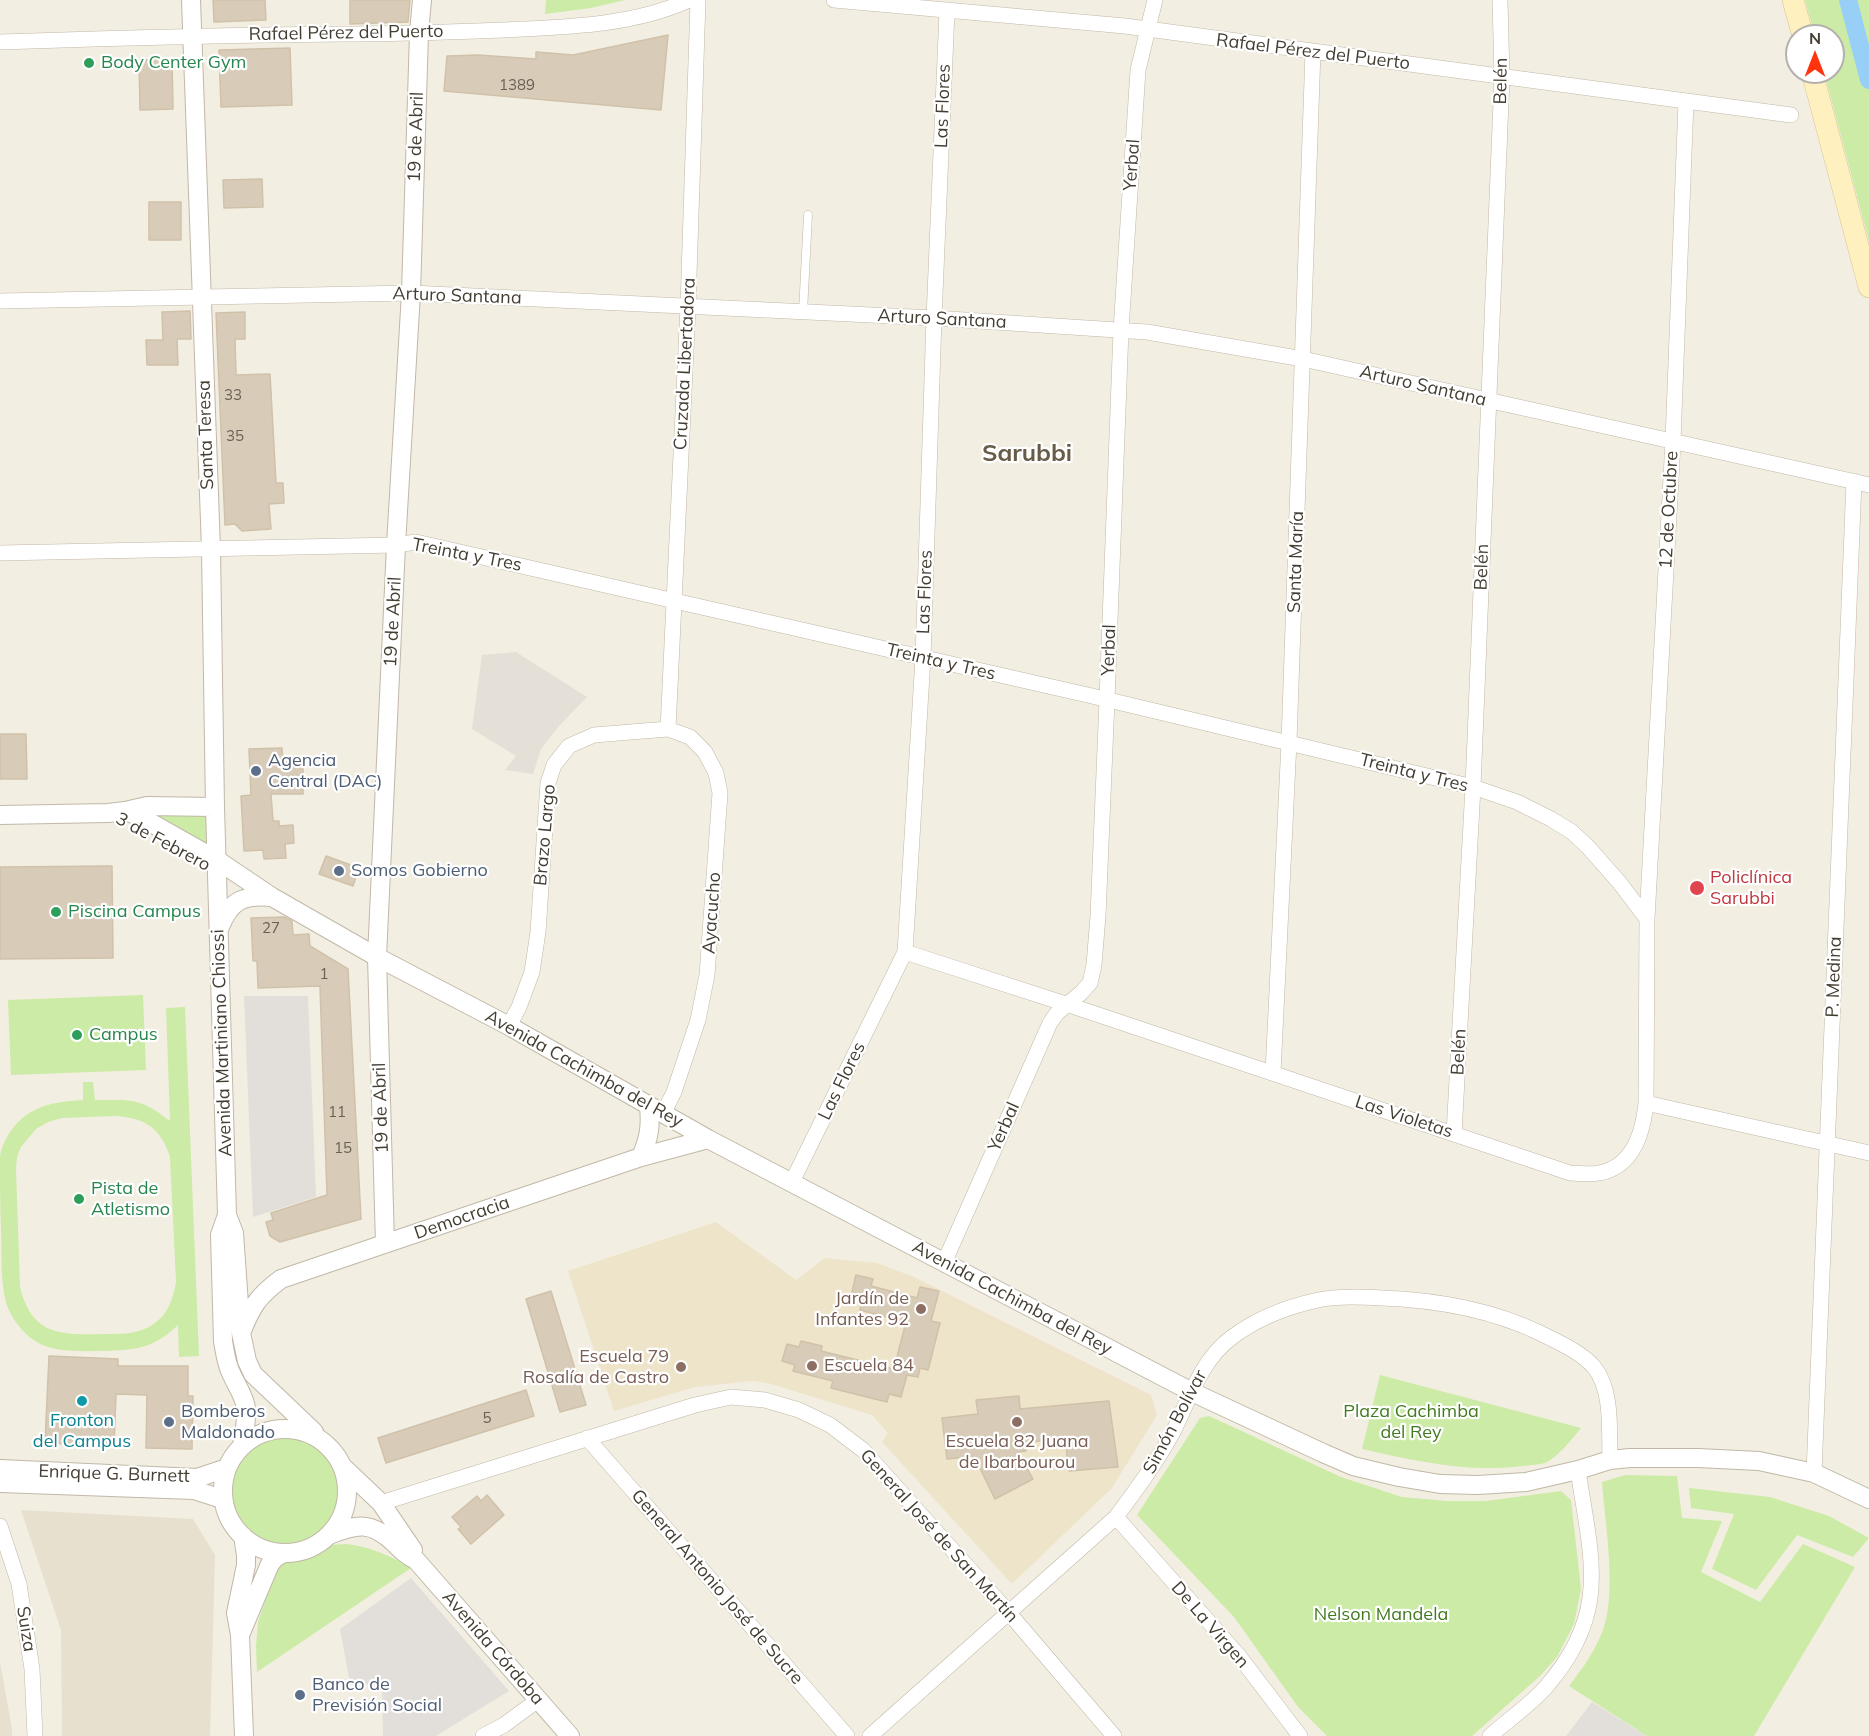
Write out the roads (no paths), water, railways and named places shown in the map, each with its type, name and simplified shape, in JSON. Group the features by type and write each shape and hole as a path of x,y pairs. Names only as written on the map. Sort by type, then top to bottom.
{"main road":[{"path":"1793,0 1800,24"},
{"path":"1815,84 1869,287"}],"street":[{"name":"Santa Teresa","path":"190,0 211,549 217,865"},
{"name":"19 de Abril","path":"385,1244 377,957 396,545 411,293 422,0"},
{"name":"Rafael Pérez del Puerto","path":"0,42 191,36 419,33 573,27 603,24 657,11 689,0"},
{"name":"Cruzada Libertadora","path":"668,729 688,307 698,0"},
{"name":"Rafael Pérez del Puerto","path":"834,0 1125,26 1791,115"},
{"name":"Yerbal","path":"944,1263 1050,1023 1066,1004 1090,983 1094,965 1098,916 1121,330 1138,70 1155,0"},
{"name":"Belén","path":"1454,1134 1473,787 1489,400 1502,76 1500,0"},
{"name":"Las Flores","path":"792,1182 905,952 923,658 947,11"},
{"name":"Santa María","path":"1273,1073 1289,742 1313,51"},
{"name":"12 de Octubre","path":"1647,919 1673,441 1686,100"},
{"name":"Arturo Santana","path":"0,301 411,293 934,318 1147,332 1303,358 1869,485"},
{"name":"P. Medina","path":"1814,1473 1854,482"},
{"name":"Treinta y Tres","path":"0,553 396,545 416,542 1289,742 1473,787 1517,802 1572,832 1619,882 1647,919"},
{"name":"Brazo Largo","path":"509,1026 532,972 538,932 548,783 554,765 569,746 594,735 668,729"},
{"name":"Ayacucho","path":"656,1110 674,1092 698,1020 707,975 720,793 716,772 705,752 690,738 668,729"},
{"path":"116,812 147,806 215,807"},
{"name":"3 de Febrero","path":"0,815 116,812 129,822 217,865"},
{"name":"Avenida Cachimba del Rey","path":"217,865 377,957 509,1026 708,1139 1192,1392 1353,1466 1399,1478 1440,1484 1478,1485 1526,1482 1610,1460 1630,1458 1760,1461 1814,1473 1869,1499"},
{"name":"Avenida Martiniano Chiossi","path":"217,865 227,1215 234,1233 241,1333 247,1361 254,1374 328,1446"},
{"path":"219,929 226,914 235,903 253,896 272,897"},
{"path":"1647,919 1646,1102 1869,1153"},
{"name":"Las Violetas","path":"905,952 1570,1173 1598,1173 1619,1166 1628,1158 1644,1124 1646,1102"},
{"path":"641,1157 649,1139 650,1121 656,1110"},
{"name":"Democracia","path":"241,1333 250,1309 263,1292 281,1279 641,1157 708,1139"},
{"name":"Avenida Martiniano Chiossi","path":"227,1215 220,1235 223,1341 228,1364 244,1399 246,1410 242,1446"},
{"name":"Simón Bolívar","path":"870,1736 1116,1517 1148,1475 1172,1434 1205,1365 1228,1340 1252,1323 1280,1310 1319,1300 1358,1297 1414,1299 1454,1305 1519,1323 1577,1354 1594,1368 1607,1394 1610,1460"},
{"name":"General José de San Martín","path":"381,1503 695,1405 731,1397 765,1400 799,1410 830,1425 863,1450 1009,1612 1114,1736"},
{"path":"240,1635 270,1564 284,1553 308,1548 329,1535 343,1515 346,1503 346,1479 343,1467 328,1446 309,1433 285,1428 251,1438 233,1456 223,1480 222,1499 230,1521 243,1536 257,1546 284,1553"},
{"name":"General Antonio José de Sucre","path":"587,1438 847,1736"},
{"name":"Avenida Córdoba","path":"343,1467 381,1503 414,1552 416,1560"},
{"name":"Enrique G. Burnett","path":"0,1469 197,1478 227,1468"},
{"path":"1490,1736 1544,1689 1567,1660 1580,1636 1589,1608 1592,1580 1590,1537 1578,1470"},
{"name":"Enrique G. Burnett","path":"0,1483 194,1490 222,1499"},
{"name":"De La Virgen","path":"1116,1517 1239,1656 1300,1736"},
{"name":"Suiza","path":"0,1526 20,1595 32,1669 35,1736"},
{"name":"Avenida Córdoba","path":"329,1535 351,1527 370,1527 384,1534 407,1556 416,1560 570,1736"},
{"path":"243,1536 246,1565 236,1613 240,1635 244,1736"},
{"path":"483,1736 504,1725 538,1700"}],"lane":[{"path":"803,312 808,215"}],"waterway":[{"path":"1848,0 1869,80"}],"place":[{"name":"Body Center Gym","path":"89,63"},
{"name":"Agencia Central (DAC)","path":"256,771"},
{"name":"Somos Gobierno","path":"339,871"},
{"name":"Policlínica Sarubbi","path":"1697,888"},
{"name":"Piscina Campus","path":"56,912"},
{"name":"Campus","path":"77,1035"},
{"name":"Pista de Atletismo","path":"79,1199"},
{"name":"Jardín de Infantes 92","path":"921,1309"},
{"name":"Escuela 84","path":"812,1366"},
{"name":"Escuela 79 Rosalía de Castro","path":"681,1367"},
{"name":"Fronton del Campus","path":"82,1401"},
{"name":"Bomberos Maldonado","path":"169,1422"},
{"name":"Escuela 82 Juana de Ibarbourou","path":"1017,1422"},
{"name":"Banco de Previsión Social","path":"300,1695"}],"district":[{"name":"Sarubbi","path":"1027,454"}],"park label":[{"name":"Plaza Cachimba del Rey","path":"1411,1422"},
{"name":"Nelson Mandela","path":"1381,1615"}]}
